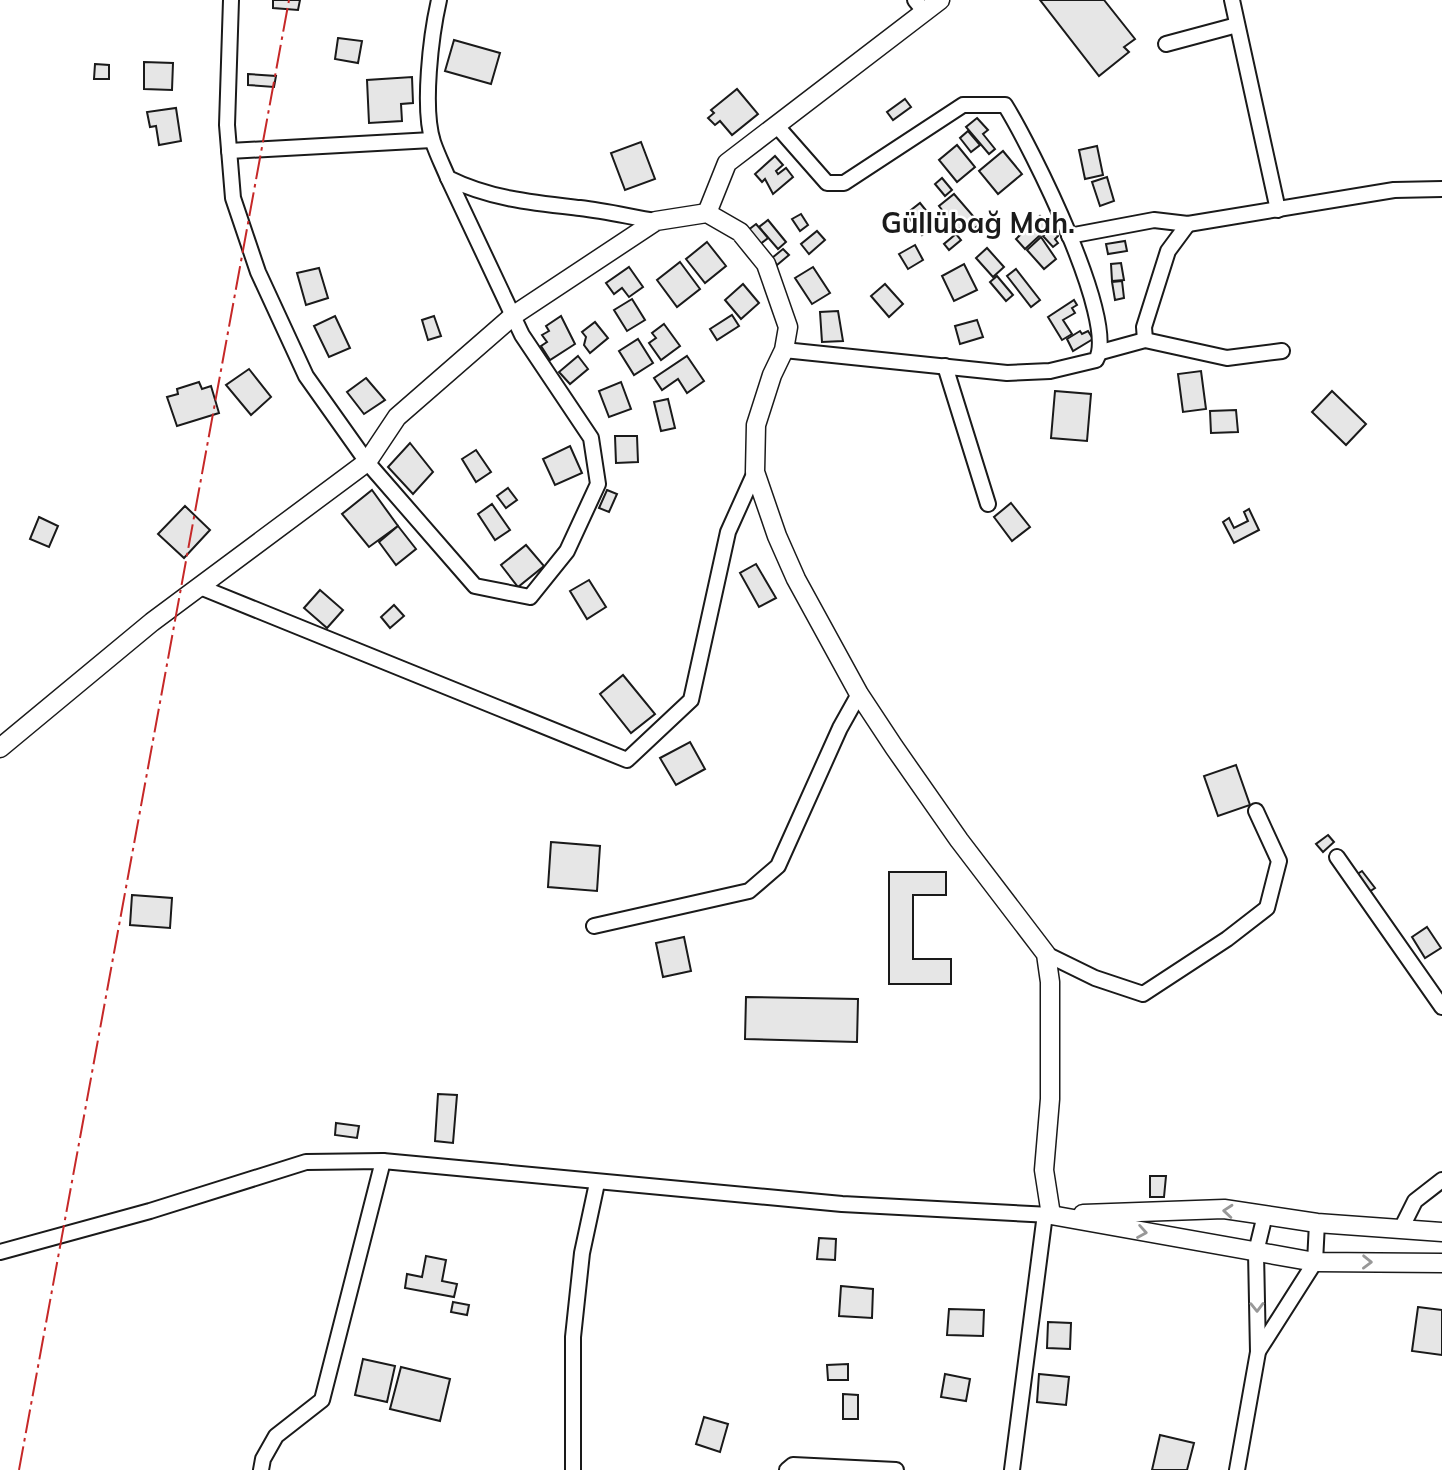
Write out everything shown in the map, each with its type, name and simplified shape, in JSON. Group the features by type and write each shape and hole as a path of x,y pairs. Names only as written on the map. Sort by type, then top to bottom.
{"street":[{"path":"231,0 227,125 233,198 258,272 306,376 367,462 475,586 530,597 567,551 598,484 591,438 522,335 432,140 432,31 439,0"},
{"path":"707,213 727,163 919,6 940,0"},
{"path":"1232,0 1278,210"},
{"path":"1166,44 1237,25"},
{"path":"776,125 827,183 844,183 963,105 1005,105 1021,131 1069,236 1089,287 1101,334 1101,352 1096,360 1050,371 1007,373 784,350"},
{"path":"229,151 432,140"},
{"path":"448,178 480,191 530,204 583,208 656,221 707,213 740,232 765,264 788,327 784,350 772,375 756,425 755,472 796,579 859,694 958,840 1046,954 1095,978 1143,994 1227,939 1267,908 1279,861 1256,811"},
{"path":"1069,236 1154,220 1188,223 1394,190 1442,190"},
{"path":"0,748 200,587 367,462 397,416 514,315 656,221"},
{"path":"1146,340 1144,327 1168,251 1188,223"},
{"path":"1101,352 1146,340 1227,358 1282,351"},
{"path":"945,366 988,504"},
{"path":"200,587 627,760 691,700 728,532 755,472"},
{"path":"594,926 750,891 778,866 840,728 859,694"},
{"path":"1337,857 1442,1007"},
{"path":"1012,1470 1048,1215 1044,1170 1050,1099 1049,982 1046,954"},
{"path":"261,1470 263,1459 276,1436 322,1401 383,1161"},
{"path":"0,1252 150,1211 306,1162 383,1161 842,1204 1048,1215 1224,1209 1317,1223 1442,1232"},
{"path":"1401,1229 1415,1201 1442,1180"},
{"path":"573,1470 573,1337 582,1253 597,1182"},
{"path":"1048,1215 1315,1262 1442,1263"},
{"path":"1237,1470 1258,1352 1256,1252 1265,1215"},
{"path":"1258,1352 1315,1262 1317,1223"},
{"path":"787,1470 793,1465 896,1470"}],"building":[{"path":"273,0 300,0 298,10 273,8"},
{"path":"1040,0 1104,0 1135,39 1124,47 1129,52 1099,76"},
{"path":"338,38 362,41 358,63 335,59"},
{"path":"454,40 500,53 491,84 445,71"},
{"path":"144,62 173,63 172,90 144,89"},
{"path":"95,64 109,65 109,79 94,79"},
{"path":"248,74 276,76 274,87 248,85"},
{"path":"412,77 413,103 401,104 402,121 369,123 367,80"},
{"path":"737,89 758,114 732,135 720,121 715,125 708,118 714,113 711,110"},
{"path":"905,99 911,107 893,120 887,112"},
{"path":"176,108 181,141 159,145 156,126 150,127 147,112"},
{"path":"977,118 988,130 983,134 995,149 989,154 966,127"},
{"path":"968,131 980,145 971,152 960,138"},
{"path":"641,142 655,179 625,190 611,153"},
{"path":"957,145 975,167 957,182 939,160"},
{"path":"1097,146 1103,175 1085,179 1079,150"},
{"path":"1003,151 1022,174 998,194 979,171"},
{"path":"775,156 783,165 776,171 778,174 786,168 793,177 773,194 765,179 762,182 755,174"},
{"path":"1107,177 1114,201 1100,206 1092,182"},
{"path":"942,178 952,190 945,196 935,184"},
{"path":"954,194 980,224 971,231 965,224 958,230 939,206"},
{"path":"920,203 937,224 922,235 906,214"},
{"path":"801,214 808,225 800,231 792,219"},
{"path":"1040,216 1050,226 1025,249 1016,239"},
{"path":"768,220 786,242 778,249 759,227"},
{"path":"756,224 768,238 759,245 747,231"},
{"path":"1051,229 1058,236 1055,239 1058,243 1053,247 1043,236"},
{"path":"817,231 825,240 809,254 801,244"},
{"path":"956,234 961,240 949,250 944,244"},
{"path":"1041,237 1056,259 1044,269 1027,250"},
{"path":"1125,241 1127,251 1108,254 1106,244"},
{"path":"707,242 726,266 705,283 686,259"},
{"path":"915,245 923,260 908,269 899,254"},
{"path":"987,248 1004,267 993,277 976,258"},
{"path":"783,249 789,255 777,265 772,258"},
{"path":"680,262 700,289 677,307 657,280"},
{"path":"1121,263 1124,280 1112,281 1111,264"},
{"path":"964,264 977,290 954,301 942,276"},
{"path":"629,267 643,287 629,297 622,288 614,294 606,283"},
{"path":"813,267 830,293 812,304 795,278"},
{"path":"319,268 328,298 306,305 297,273"},
{"path":"1016,269 1040,300 1031,307 1007,276"},
{"path":"997,276 1013,295 1006,301 990,282"},
{"path":"1122,281 1124,298 1115,300 1112,282"},
{"path":"743,284 759,303 741,319 725,300"},
{"path":"885,284 903,304 889,317 871,296"},
{"path":"632,299 645,320 627,331 614,310"},
{"path":"1074,300 1077,305 1072,308 1075,313 1063,320 1072,334 1062,340 1048,317"},
{"path":"838,311 843,341 822,342 820,312"},
{"path":"732,315 739,326 717,340 710,329"},
{"path":"335,316 350,348 329,357 314,326"},
{"path":"434,316 441,336 428,340 422,320"},
{"path":"561,316 575,344 550,360 541,346 547,342 542,335 549,331 546,326"},
{"path":"977,320 983,337 960,344 955,326"},
{"path":"595,322 608,338 590,353 584,345 586,337 582,332"},
{"path":"664,324 680,346 661,360 649,343 656,338 652,333"},
{"path":"1080,331 1082,334 1088,331 1093,339 1073,351 1067,339"},
{"path":"638,339 653,363 634,375 619,351"},
{"path":"578,356 588,369 570,384 559,372"},
{"path":"687,356 704,381 687,393 678,379 662,390 654,378"},
{"path":"249,369 271,397 251,415 226,385"},
{"path":"1201,371 1206,409 1183,412 1178,374"},
{"path":"366,378 385,400 364,414 347,392"},
{"path":"199,382 202,389 211,386 219,413 177,426 167,397 178,394 177,389"},
{"path":"621,382 631,409 609,417 599,391"},
{"path":"1055,391 1091,394 1087,441 1051,438"},
{"path":"1332,391 1366,424 1346,445 1312,412"},
{"path":"668,399 675,428 661,431 654,402"},
{"path":"1236,410 1238,432 1211,433 1210,411"},
{"path":"615,436 637,436 638,462 616,463"},
{"path":"410,443 433,472 413,494 388,467"},
{"path":"570,446 582,473 555,485 543,459"},
{"path":"476,450 491,472 476,482 462,459"},
{"path":"508,488 517,500 506,508 497,496"},
{"path":"372,490 398,526 369,547 342,514"},
{"path":"607,490 617,494 609,512 599,508"},
{"path":"1011,503 1030,527 1012,541 994,517"},
{"path":"492,504 510,530 495,540 478,514"},
{"path":"185,506 210,530 184,558 158,534"},
{"path":"1249,509 1259,530 1234,543 1223,522 1229,518 1234,528 1248,521 1244,512"},
{"path":"39,517 58,526 49,547 30,539"},
{"path":"398,526 416,549 396,565 379,542"},
{"path":"526,545 544,566 518,587 501,565"},
{"path":"756,564 776,598 759,607 740,573"},
{"path":"589,580 606,607 587,619 570,591"},
{"path":"320,590 343,610 327,628 304,608"},
{"path":"394,605 404,616 390,628 381,617"},
{"path":"623,675 655,714 631,733 600,694"},
{"path":"690,742 705,769 676,785 660,758"},
{"path":"1236,765 1250,805 1218,816 1204,776"},
{"path":"1328,835 1334,842 1323,852 1316,844"},
{"path":"551,842 600,846 597,891 548,887"},
{"path":"1362,871 1375,888 1369,892 1356,875"},
{"path":"889,872 946,872 946,895 913,895 913,959 951,959 951,984 889,984"},
{"path":"132,895 172,898 170,928 130,925"},
{"path":"1427,927 1441,948 1425,958 1412,937"},
{"path":"684,937 691,971 663,977 656,943"},
{"path":"746,997 858,999 857,1042 745,1039"},
{"path":"438,1094 457,1095 453,1143 435,1141"},
{"path":"336,1123 359,1126 357,1138 335,1135"},
{"path":"1150,1176 1166,1176 1164,1197 1150,1197"},
{"path":"819,1238 836,1239 835,1260 817,1259"},
{"path":"426,1256 446,1260 442,1281 457,1284 454,1297 405,1288 407,1274 422,1277"},
{"path":"841,1286 873,1289 872,1318 839,1316"},
{"path":"453,1302 469,1305 467,1315 451,1312"},
{"path":"1418,1307 1442,1310 1442,1355 1412,1351"},
{"path":"949,1309 984,1310 983,1336 947,1335"},
{"path":"1048,1322 1071,1323 1070,1349 1047,1348"},
{"path":"363,1359 395,1366 387,1402 355,1395"},
{"path":"848,1364 848,1380 828,1380 827,1365"},
{"path":"401,1367 450,1379 440,1421 390,1409"},
{"path":"945,1374 970,1379 966,1401 941,1397"},
{"path":"1039,1374 1069,1377 1066,1405 1037,1402"},
{"path":"843,1394 858,1395 858,1419 843,1419"},
{"path":"704,1417 728,1424 720,1452 696,1444"},
{"path":"1160,1435 1194,1443 1187,1470 1152,1470"}],"power":[{"path":"19,1470 289,0"}],"district":[{"name":"Güllübağ Mah.","path":"978,223"}]}
